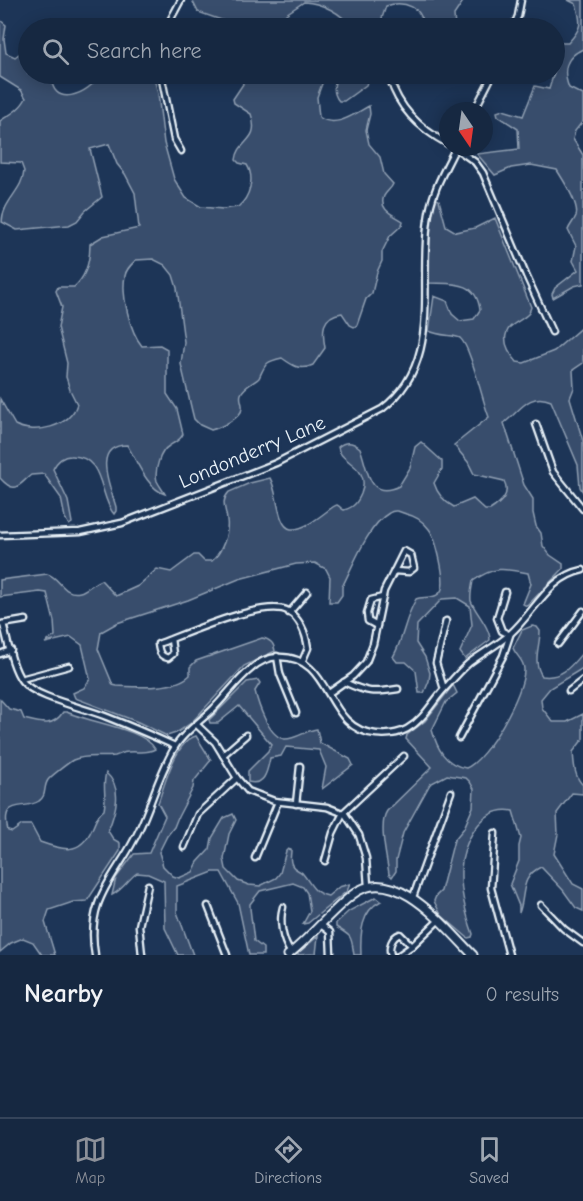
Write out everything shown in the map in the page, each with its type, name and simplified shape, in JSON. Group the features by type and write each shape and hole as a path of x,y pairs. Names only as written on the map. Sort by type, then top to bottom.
{"street":[{"path":"171,18 181,0"},
{"path":"517,18 521,0"},
{"path":"163,84 174,139 181,151"},
{"path":"392,84 398,101 409,115 439,138"},
{"path":"479,102 488,84"},
{"name":"Londonderry Lane","path":"0,535 80,532 122,523 276,463 382,409 397,398 417,365 422,348 427,222 431,198 451,156"},
{"path":"467,156 483,173 552,332"},
{"path":"536,424 553,472 583,509"},
{"path":"328,693 353,676 366,662 373,645 383,597 394,570 404,551 411,555 414,568 409,572 394,570"},
{"path":"95,955 94,921 101,895 139,831 163,770 175,747 252,668 264,660 277,656 302,662 315,671 338,712 350,724 372,734 382,735 405,730 415,724 468,664 510,635 557,581 572,572 583,570"},
{"path":"289,613 307,592"},
{"path":"505,592 497,618 502,631 510,635"},
{"path":"377,626 369,621 367,614 371,600 383,597"},
{"path":"171,639 262,608 275,608 289,613 298,622 308,648 302,662"},
{"path":"558,644 583,611"},
{"path":"26,620 1,624 21,680 38,694 104,716 175,747"},
{"path":"444,689 437,671 436,658 446,621"},
{"path":"459,738 503,656 510,635"},
{"path":"0,654 11,650"},
{"path":"277,656 280,674 296,713"},
{"path":"21,680 69,666"},
{"path":"569,691 583,680"},
{"path":"344,682 374,693 398,689"},
{"path":"197,725 215,742 237,778 248,791 256,796 278,802 327,807 343,813 359,835 366,858 368,886"},
{"path":"223,755 246,735"},
{"path":"325,861 333,833 343,813 404,756"},
{"path":"296,804 300,766"},
{"path":"184,847 198,813 237,778"},
{"path":"413,897 451,792"},
{"path":"255,858 278,802"},
{"path":"495,833 491,888 509,955"},
{"path":"142,955 139,926 148,885"},
{"path":"283,907 281,918 284,940 289,954 354,893 368,886 385,885 413,897 473,955"},
{"path":"541,905 564,929 583,943"},
{"path":"208,906 227,955"},
{"path":"399,955 438,921"},
{"path":"321,925 330,932 332,955"},
{"path":"392,955 391,944 400,934 412,946"}],"shaded area":[{"path":"192,0 464,0 454,18 421,18 412,7 400,4 386,6 382,18 343,18 318,4 304,2 284,18 215,18 198,12"},
{"path":"568,0 583,0 583,49 569,60 566,75 569,88 583,95 583,121 575,131 573,139 583,155 583,284 574,286 553,298 555,288 578,270 573,261 576,246 568,230 577,211 570,193 557,170 531,165 511,168 495,175 479,156 493,156 493,152 519,149 518,129 498,116 497,112 503,110 523,116 535,86 549,89 551,84 565,84 565,43 568,43 576,33 580,25 576,4"},
{"path":"0,20 6,25 4,39 6,53 15,57 18,55 18,84 53,84 57,92 71,95 80,93 93,84 156,84 164,143 174,179 186,198 201,207 223,209 238,207 242,203 246,198 251,181 247,165 236,160 253,130 251,114 234,103 233,99 243,84 322,84 317,97 319,117 325,120 345,119 369,106 370,114 366,130 369,144 380,157 384,174 393,184 384,196 383,205 388,212 403,221 402,225 390,236 382,252 382,261 372,293 366,299 357,325 354,327 350,325 342,313 330,317 324,325 325,348 313,365 304,368 297,367 282,358 269,362 259,378 242,391 241,412 224,425 211,430 194,419 192,411 181,364 184,342 177,288 173,275 165,265 153,259 136,260 125,276 124,293 127,312 142,346 160,345 167,349 167,394 177,409 183,434 163,452 158,462 157,481 165,494 147,480 127,445 116,447 109,452 106,468 116,507 114,514 109,507 96,470 90,462 71,456 60,460 53,469 68,501 72,523 69,525 65,518 61,498 44,474 31,475 17,487 10,486 0,478 0,399 15,425 23,428 51,427 73,412 77,404 66,377 67,363 58,327 62,307 56,291 58,287 74,287 82,278 88,262 90,244 103,236 139,228 135,193 117,164 109,144 90,149 102,197 77,221 69,225 17,230 2,222 5,208 20,184 24,171 21,163 0,162 0,121 18,109 26,98 21,90 0,77"},
{"path":"335,84 366,84 344,101 339,101"},
{"path":"436,199 439,200 446,226 456,232 475,228 495,218 531,307 529,313 510,327 507,332 506,341 509,350 517,362 524,363 554,351 583,326 583,363 573,370 574,388 570,398 583,441 583,492 580,487 578,465 551,401 536,399 530,401 504,423 524,485 533,499 533,513 536,526 541,533 543,546 550,555 563,564 563,569 527,606 523,604 531,584 528,573 499,570 487,573 473,581 471,601 488,630 490,640 465,659 460,652 472,625 470,606 457,598 442,599 417,625 416,643 425,657 430,673 424,693 419,693 416,671 406,662 397,662 393,657 416,599 433,597 441,591 442,569 435,541 427,526 413,516 393,511 381,519 368,536 342,587 342,595 337,602 329,602 330,577 326,569 315,563 296,564 239,579 188,600 117,623 101,632 98,649 113,685 117,686 156,686 175,683 190,675 190,667 196,661 262,638 273,644 275,651 244,666 191,723 176,733 167,736 138,722 75,698 73,693 84,688 90,679 82,645 71,637 45,643 55,636 47,593 0,597 0,580 47,574 66,589 74,592 82,591 101,580 116,596 138,586 157,569 171,572 194,555 198,555 204,561 212,561 219,553 226,537 224,502 226,496 229,492 250,483 270,478 283,522 286,527 298,529 337,505 344,510 350,508 360,497 362,477 338,447 346,443 355,444 360,448 370,480 381,489 399,486 410,468 415,447 421,442 442,461 442,469 434,483 439,494 451,505 454,507 473,499 485,510 490,510 504,498 506,486 504,481 474,474 468,462 454,445 489,417 464,343 458,337 429,331 434,296 447,301 452,314 460,321 474,319 480,310 478,300 469,289 455,284 429,283 431,226 433,205"},
{"path":"532,626 537,627 540,631 537,665 542,676 561,673 570,667 583,652 583,668 550,688 541,699 542,708 553,722 567,722 583,714 583,739 573,752 575,770 583,785 583,794 572,793 557,813 558,834 554,854 573,884 583,889 583,911 576,908 541,867 534,871 526,881 519,913 519,906 510,884 519,861 521,838 513,811 502,811 492,814 475,828 462,860 461,886 473,934 468,938 441,915 434,901 441,891 454,840 464,828 473,807 474,789 470,782 466,778 447,775 430,784 403,833 396,860 396,871 392,877 389,874 384,842 384,817 387,811 432,767 406,739 407,735 425,721 453,685 457,693 446,702 432,730 436,743 447,759 466,768 484,752 512,708 523,680 524,666 513,648 522,630"},
{"path":"258,680 260,683 255,691 256,697 265,720 274,733 279,737 289,739 317,729 320,743 350,759 353,765 322,789 326,767 319,750 286,747 281,756 270,758 262,780 254,783 248,782 248,771 268,751 271,744 239,706 218,723 210,723 209,720 247,682"},
{"path":"0,699 9,709 21,712 24,719 46,723 55,720 63,712 67,712 140,736 155,749 73,760 48,780 43,797 39,801 15,807 7,813 8,831 12,832 22,825 31,825 40,842 70,849 82,844 104,810 106,773 115,786 115,809 108,831 113,839 120,843 120,851 87,901 73,902 49,910 45,922 55,955 42,955 33,942 23,938 11,943 0,952"},
{"path":"196,736 211,760 194,781 193,788 174,827 159,852 163,866 173,876 179,878 193,872 198,862 210,849 212,838 224,818 233,814 236,820 229,834 224,859 226,869 238,881 260,886 276,878 288,849 291,850 290,860 293,867 302,873 319,893 328,896 339,887 350,884 347,891 308,923 303,924 310,911 307,893 303,887 293,883 260,891 250,904 250,908 254,941 263,948 263,955 249,955 238,903 221,872 213,872 177,886 177,912 193,955 178,955 165,928 164,881 148,874 137,873 112,895 116,878 134,854 149,853 165,816 158,803 168,775 182,746"},
{"path":"376,897 381,901 369,911 363,924 361,955 354,955 350,938 336,927 336,923 349,911"},
{"path":"318,936 316,954 296,955"}]}
